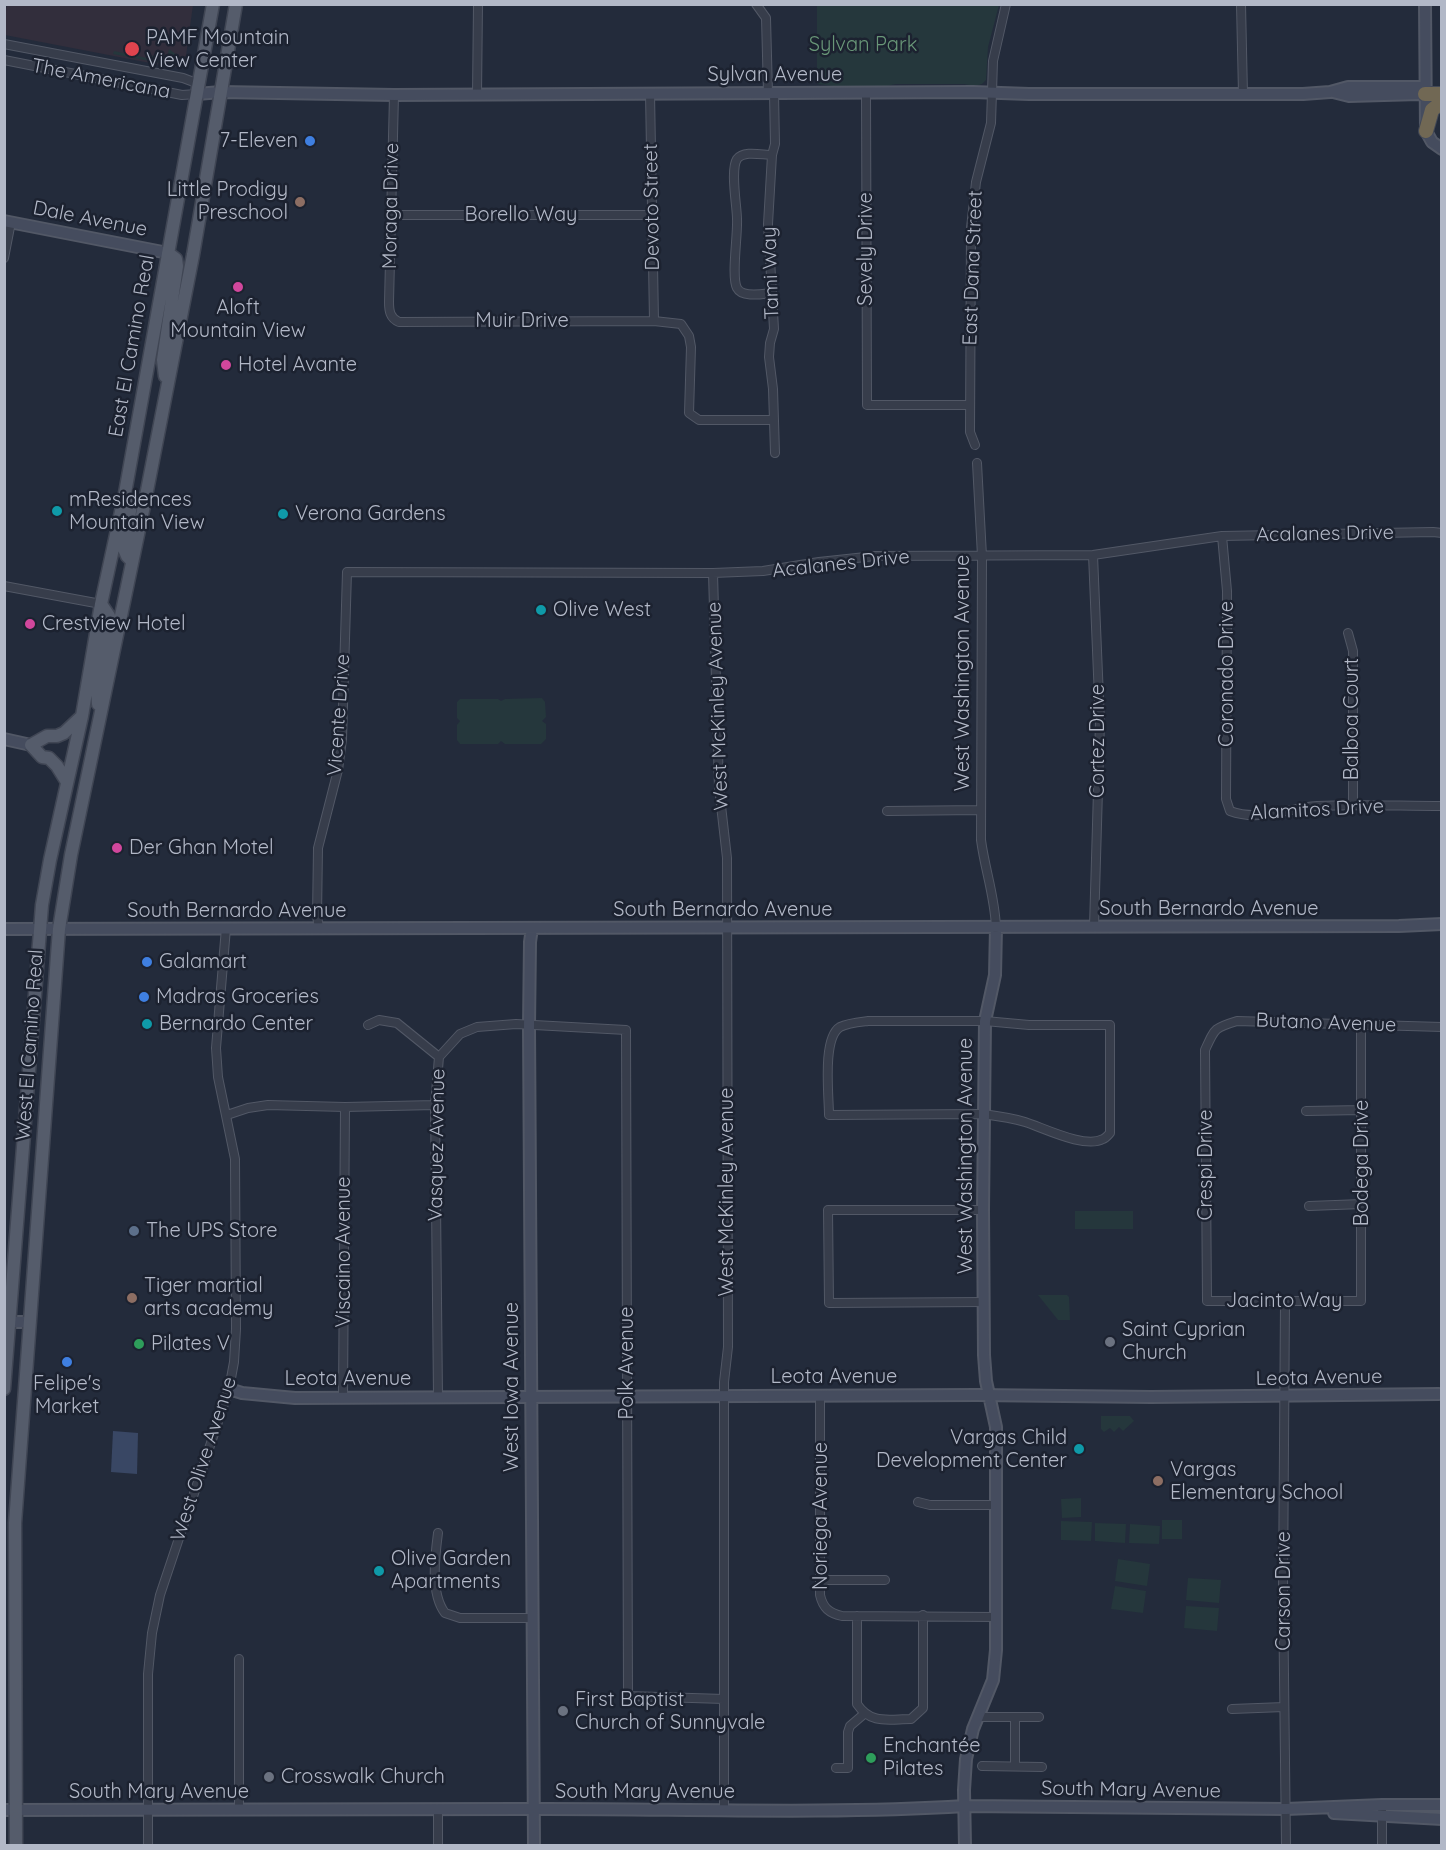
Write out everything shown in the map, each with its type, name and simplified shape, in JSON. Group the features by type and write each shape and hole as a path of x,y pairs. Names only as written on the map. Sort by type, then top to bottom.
{"highway":[{"path":"1425,91 1442,94"},
{"path":"1426,131 1432,110 1442,102"}],"main road":[{"name":"East El Camino Real","path":"86,694 101,604 125,493 213,4"},
{"name":"East El Camino Real","path":"151,471 198,228 236,4"},
{"path":"167,389 163,360 177,266 176,259 168,253"},
{"name":"West El Camino Real","path":"16,1845 10,1810 15,1523 59,929 99,720 151,471"},
{"path":"125,493 131,505 124,549 132,561"},
{"path":"99,720 98,687 109,622 109,616 101,604"},
{"name":"West El Camino Real","path":"4,1389 7,1322 39,928 50,860 86,694"},
{"path":"67,782 57,766 49,759 42,757 31,745 47,736 64,733 82,716"}],"street":[{"path":"477,95 478,4"},
{"name":"Tami Way","path":"756,4 766,18 775,144 772,155 768,224 774,329 769,357 775,453"},
{"name":"East Dana Street","path":"975,445 970,432 971,228 976,182 991,123 993,61 1006,4"},
{"path":"1241,4 1243,94"},
{"path":"1425,4 1426,131 1432,142 1442,149"},
{"name":"The Americana","path":"4,44 183,78 198,89"},
{"name":"The Americana","path":"4,60 182,94 198,89"},
{"name":"Sylvan Avenue","path":"198,89 221,92 394,95 993,92 1071,95 1330,92 1349,96 1425,91"},
{"name":"Devoto Street","path":"651,93 654,321"},
{"name":"Sevely Drive","path":"866,93 867,405 970,405"},
{"name":"Moraga Drive","path":"391,317 389,302 390,215 394,95"},
{"path":"771,293 746,294 740,292 736,287 734,273 737,210 734,189 735,162 739,157 744,154 772,155"},
{"name":"Borello Way","path":"390,215 652,214"},
{"path":"4,258 8,222"},
{"name":"Dale Avenue","path":"8,222 168,253"},
{"name":"Muir Drive","path":"391,317 399,322 654,321 681,324 689,336 691,355 688,385 689,413 699,420 772,420"},
{"name":"West Washington Avenue","path":"965,1845 966,1759 973,1729 993,1680 996,1650 996,1427 986,1381 984,1355 983,1114 985,1021 995,975 996,928 994,897 982,848 982,556 977,463"},
{"name":"Acalanes Drive","path":"347,572 713,573 764,571 875,556 1093,555 1222,536 1442,533"},
{"name":"Coronado Drive","path":"1222,536 1227,591 1226,799 1230,811"},
{"name":"Cortez Drive","path":"1093,555 1100,722 1094,927"},
{"name":"Vicente Drive","path":"319,928 317,916 318,848 338,770 342,739 347,572"},
{"name":"West McKinley Avenue","path":"713,573 719,788 726,858 727,928 728,1347 724,1382 724,1810"},
{"path":"4,586 101,604"},
{"name":"Balboa Court","path":"1348,633 1353,651 1353,805"},
{"path":"4,740 31,745"},
{"name":"Alamitos Drive","path":"1230,811 1241,815 1263,816 1313,807 1353,805 1442,807"},
{"path":"887,811 981,810"},
{"name":"South Bernardo Avenue","path":"4,929 996,928 1442,924"},
{"name":"West Olive Avenue","path":"148,1845 148,1674 152,1633 160,1595 229,1389 236,1340 235,1159 218,1077 216,1048 226,928"},
{"name":"West Iowa Avenue","path":"532,928 529,1026 534,1845"},
{"path":"368,1025 379,1020 398,1023 439,1057"},
{"path":"868,1021 985,1021 1029,1025 1110,1025 1110,1133 1103,1140 1092,1142 1073,1139 1007,1117 983,1114 829,1115 828,1057 833,1033 841,1027 868,1021"},
{"name":"Butano Avenue","path":"1213,1031 1237,1021 1442,1028"},
{"name":"Vasquez Avenue","path":"438,1397 435,1105 439,1057 460,1034 477,1027 516,1024 626,1030"},
{"name":"Bodega Drive","path":"1361,1024 1361,1301"},
{"name":"Polk Avenue","path":"626,1030 628,1696 724,1699"},
{"name":"Crespi Drive","path":"1207,1301 1205,1050 1213,1031"},
{"path":"227,1115 248,1108 268,1105 345,1107 435,1105"},
{"name":"Viscaino Avenue","path":"343,1398 345,1107"},
{"path":"1306,1111 1362,1110"},
{"path":"1309,1206 1362,1204"},
{"path":"983,1210 828,1210 829,1304 984,1302"},
{"name":"Jacinto Way","path":"1207,1301 1361,1301"},
{"name":"Carson Drive","path":"1285,1301 1286,1845"},
{"path":"7,1322 29,1322"},
{"name":"Leota Avenue","path":"229,1389 242,1393 295,1398 820,1395 1285,1396 1440,1393"},
{"name":"Noriega Avenue","path":"820,1395 820,1595 826,1609 834,1614 854,1616"},
{"path":"918,1502 930,1505 996,1505"},
{"path":"438,1533 435,1551 436,1598 445,1613 460,1618 532,1618"},
{"path":"820,1580 885,1580"},
{"path":"923,1615 923,1708 911,1719 874,1719 864,1714 857,1704 854,1616 923,1615 996,1617"},
{"path":"239,1659 239,1810"},
{"path":"1232,1709 1284,1707"},
{"path":"836,1768 848,1768 848,1732 850,1726 864,1714"},
{"path":"979,1717 1039,1717"},
{"path":"1015,1718 1015,1766"},
{"path":"982,1766 1042,1767"},
{"name":"South Mary Avenue","path":"1382,1811 1442,1805"},
{"name":"South Mary Avenue","path":"10,1810 724,1810 911,1809 965,1806 1382,1811 1442,1819"},
{"path":"438,1810 438,1845"},
{"path":"1382,1811 1382,1845"}],"shaded area":[{"name":"PAMF Mountain View Center","path":"7,5 193,5 185,63 181,67 171,67 5,35"}],"green space":[{"name":"Sylvan Park","path":"817,5 999,5 988,47 986,80 975,86 964,84 832,86 817,84"},
{"path":"169,49 178,56 179,65 174,66 153,62 153,60 113,54 114,51 147,58 148,55 167,58"},
{"path":"542,698 545,702 546,717 542,721 546,724 546,739 541,744 505,744 501,741 498,744 460,744 457,740 457,725 460,721 457,718 457,702 460,699 498,699 501,701"},
{"path":"1075,1211 1133,1211 1133,1229 1075,1229"},
{"path":"1038,1295 1067,1295 1070,1320 1058,1320"},
{"path":"1101,1416 1130,1416 1134,1421 1123,1431 1119,1427 1114,1432 1110,1428 1104,1432 1101,1429"},
{"path":"1081,1498 1081,1517 1062,1518 1061,1499"},
{"path":"1162,1520 1182,1520 1182,1539 1162,1539"},
{"path":"1061,1521 1092,1522 1091,1541 1061,1540"},
{"path":"1095,1523 1126,1524 1125,1543 1095,1541"},
{"path":"1130,1524 1160,1526 1159,1544 1129,1543"},
{"path":"1118,1559 1150,1564 1147,1586 1115,1581"},
{"path":"1188,1578 1221,1580 1219,1603 1186,1600"},
{"path":"1115,1586 1146,1591 1143,1613 1111,1609"},
{"path":"1186,1606 1219,1608 1217,1631 1184,1628"}],"water":[{"path":"113,1431 138,1433 137,1474 111,1472"}],"place":[{"name":"PAMF Mountain View Center","path":"132,49"},
{"name":"7-Eleven","path":"310,141"},
{"name":"Little Prodigy Preschool","path":"300,202"},
{"name":"Aloft Mountain View","path":"238,287"},
{"name":"Hotel Avante","path":"226,365"},
{"name":"mResidences Mountain View","path":"57,511"},
{"name":"Verona Gardens","path":"283,514"},
{"name":"Olive West","path":"541,610"},
{"name":"Crestview Hotel","path":"30,624"},
{"name":"Der Ghan Motel","path":"117,848"},
{"name":"Galamart","path":"147,962"},
{"name":"Madras Groceries","path":"144,997"},
{"name":"Bernardo Center","path":"147,1024"},
{"name":"The UPS Store","path":"134,1231"},
{"name":"Tiger martial arts academy","path":"132,1298"},
{"name":"Saint Cyprian Church","path":"1110,1342"},
{"name":"Pilates V","path":"139,1344"},
{"name":"Felipe's Market","path":"67,1362"},
{"name":"Vargas Child Development Center","path":"1079,1449"},
{"name":"Vargas Elementary School","path":"1158,1481"},
{"name":"Olive Garden Apartments","path":"379,1571"},
{"name":"First Baptist Church of Sunnyvale","path":"563,1711"},
{"name":"Enchantée Pilates","path":"871,1758"},
{"name":"Crosswalk Church","path":"269,1777"}]}
